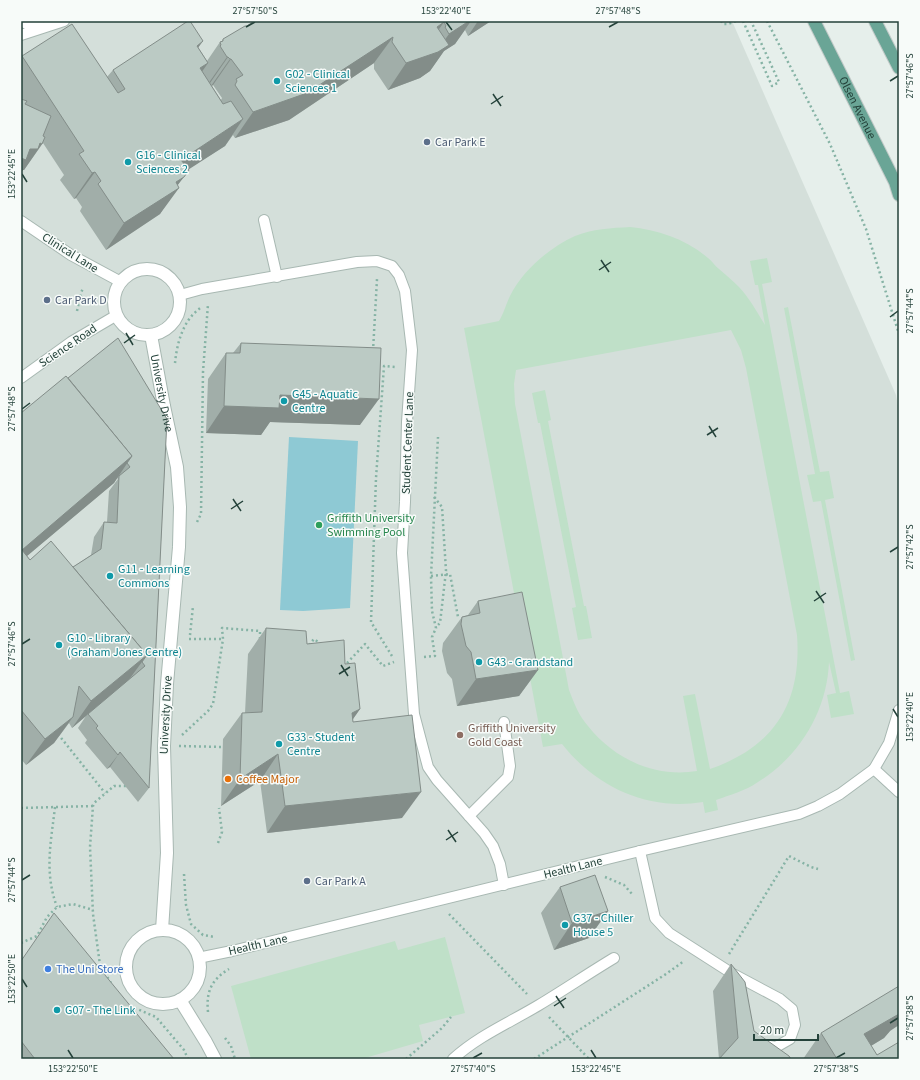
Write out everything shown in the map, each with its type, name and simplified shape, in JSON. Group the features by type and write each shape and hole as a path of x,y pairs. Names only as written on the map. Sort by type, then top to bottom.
{"main road":[{"name":"Olsen Avenue","path":"814,21 895,182 899,195"},
{"path":"875,21 899,68"}],"street":[{"path":"147,268 165,273 171,278 179,290 180,310 176,319 165,329 151,335 133,332 125,327 117,315 114,302 116,291 121,282 128,275 137,270 147,268"},
{"name":"University Drive","path":"151,335 177,467 180,507 179,547 167,684 164,739 167,853 162,930"},
{"path":"162,930 174,932 185,937 194,946 200,970 196,982 190,992 180,1000 169,1004 156,1004 145,1000 135,993 129,982 126,970 126,958 131,948 139,938 150,932 162,930"},
{"path":"180,1000 215,1059"}],"lane":[{"path":"22,21 30,26 46,27"},
{"path":"21,35 64,21"},
{"path":"264,220 277,277"},
{"name":"Clinical Lane","path":"21,221 71,256 121,282"},
{"name":"Student Center Lane","path":"180,296 202,289 357,262 377,261 392,266 399,274 405,291 412,350 407,422 402,553 414,714 428,767 437,780 493,846 500,864 504,885"},
{"name":"Science Road","path":"21,378 71,342 117,315"},
{"name":"Health Lane","path":"198,958 640,851 800,814 840,794 874,768 889,743 899,710"},
{"path":"469,816 508,776 510,766 504,722"},
{"path":"874,768 899,792"},
{"path":"640,851 655,918 668,934 733,974 780,999 792,1009 795,1024 790,1039 776,1048 759,1044 756,1038"},
{"path":"453,1059 479,1039 538,1005 614,958"},
{"path":"733,974 739,987"}],"path":[{"path":"721,21 723,24 728,24 736,21"},
{"path":"743,21 772,86 779,82 751,21"},
{"path":"767,21 830,144 866,229 899,334"},
{"path":"371,277 377,279 373,357"},
{"path":"77,311 83,288"},
{"path":"174,366 177,347 186,322 194,312 208,304 215,302"},
{"path":"195,517 196,524 201,514 203,372 208,304"},
{"path":"342,659 347,663 365,644 383,666 395,662 371,622 376,478 384,366 401,367"},
{"path":"436,628 432,611 430,576 438,437"},
{"path":"410,658 435,656 432,637 440,623 446,574 442,507 434,497"},
{"path":"430,576 450,574 458,617"},
{"path":"186,645 192,625 193,602"},
{"path":"179,730 179,737 208,711 213,704 222,639 222,628 260,631 260,639 266,639"},
{"path":"189,639 222,639"},
{"path":"306,649 314,639 325,647"},
{"path":"57,732 105,793"},
{"path":"179,742 180,754"},
{"path":"179,746 223,747"},
{"path":"113,985 100,965 93,910 90,847 93,806 94,803 114,786 130,786"},
{"path":"21,808 93,806"},
{"path":"55,807 49,857 49,880 57,907"},
{"path":"218,843 222,832 219,808"},
{"path":"721,966 789,856 811,868 818,869"},
{"path":"184,872 186,905 191,924 203,935 220,938"},
{"path":"600,876 624,885 634,897"},
{"path":"21,943 37,936 47,916 57,907 73,904 93,910"},
{"path":"444,915 457,912"},
{"path":"449,914 531,998"},
{"path":"37,936 42,942"},
{"path":"534,1059 666,974 686,959 680,956"},
{"path":"211,1017 208,1011 209,992 214,981 234,966"},
{"path":"125,1004 156,1017 184,1050 188,1059"},
{"path":"544,1012 589,1059"},
{"path":"406,1059 442,1028 450,1017"},
{"path":"222,1034 230,1046 235,1059"}],"shaded area":[{"name":"Griffith University Gold Coast","path":"21,21 732,21 896,395 899,411 899,1059 21,1059"}],"green space":[{"path":"630,227 651,230 671,236 699,251 739,287 765,325 758,285 755,285 750,261 767,258 772,282 762,284 840,693 849,691 854,714 831,718 827,695 836,693 829,662 823,698 817,715 798,746 787,759 758,782 748,788 716,800 718,810 705,813 703,802 682,804 662,803 643,799 624,792 607,784 590,772 562,744 543,747 464,328 499,321 515,286 522,277 546,253 565,241 588,232 602,229","holes":["731,330 741,350 746,368 797,635 795,682 789,701 779,719 767,735 751,748 732,760 710,769 695,694 683,696 697,771 666,772 636,764 623,757 598,738 582,718 569,690 515,404 514,384 516,370"]},
{"path":"788,307 820,472 829,471 834,498 825,500 855,660 851,661 821,501 813,502 807,475 815,474 784,308"},
{"path":"545,390 551,420 548,421 584,606 586,606 592,638 578,640 572,608 576,607 540,423 538,423 532,393"},
{"path":"445,937 465,1013 419,1025 423,1041 365,1059 251,1059 231,986 395,941 398,950"}],"water":[{"name":"Griffith University Swimming Pool","path":"289,437 358,441 350,608 303,611 280,610"}],"building":[{"name":"G16 - Clinical Sciences 2","path":"190,21 203,41 197,46 208,63 200,68 223,104 231,101 243,119 181,160 189,170 184,177 176,182 179,188 124,223 98,184 101,181 95,172 92,173 79,154 84,151 22,56 72,24 118,93 125,89 113,70"},
{"name":"G02 - Clinical Sciences 1","path":"254,21 469,21 449,34 444,22 437,27 449,45 438,52 406,63 392,42 393,37 307,93 253,112 235,85 237,81 236,79 243,75 231,59 227,57 220,46 220,42"},
{"path":"21,99 27,101 25,104 51,116 43,136 45,137 42,144 40,143 38,149 30,149 26,160 21,158"},
{"name":"G11 - Learning Commons","path":"118,338 167,419 149,788 120,752 118,755 96,728 98,726 88,714 145,666 142,662 147,655 73,567 101,549 104,522 117,523 119,476 130,467 127,463 132,456 68,378"},
{"path":"241,343 381,348 379,399 280,395 279,408 224,406 226,353 240,353"},
{"path":"66,376 132,456 22,550 30,560 51,541 147,655 91,701 79,686 73,717 45,739 21,710 21,413"},
{"path":"522,592 538,670 476,679 471,652 466,646 461,624 462,617 480,613 478,601"},
{"name":"G33 - Student Centre","path":"266,628 306,631 307,644 344,640 345,664 355,663 360,709 352,713 353,722 412,715 421,792 285,806 278,754 240,779 242,713 262,712"},
{"path":"595,875 608,911 572,923 560,887"},
{"path":"54,913 174,1059 35,1059 21,1041 21,961"},
{"path":"731,964 745,982 754,1031 791,1059 719,1059 738,1038"},
{"path":"899,986 899,1014 864,1034 877,1055 899,1042 899,1059 837,1059 821,1033"}],"place":[{"name":"G02 - Clinical Sciences 1","path":"277,81"},
{"name":"Car Park E","path":"427,142"},
{"name":"G16 - Clinical Sciences 2","path":"128,162"},
{"name":"Car Park D","path":"47,300"},
{"name":"G45 - Aquatic Centre","path":"284,401"},
{"name":"Griffith University Swimming Pool","path":"319,525"},
{"name":"G11 - Learning Commons","path":"110,576"},
{"name":"G10 - Library (Graham Jones Centre)","path":"59,645"},
{"name":"G43 - Grandstand","path":"479,662"},
{"name":"Griffith University Gold Coast","path":"460,735"},
{"name":"G33 - Student Centre","path":"279,744"},
{"name":"Coffee Major","path":"228,779"},
{"name":"Car Park A","path":"307,881"},
{"name":"G37 - Chiller House 5","path":"565,925"},
{"name":"The Uni Store","path":"48,969"},
{"name":"G07 - The Link","path":"57,1010"}]}
